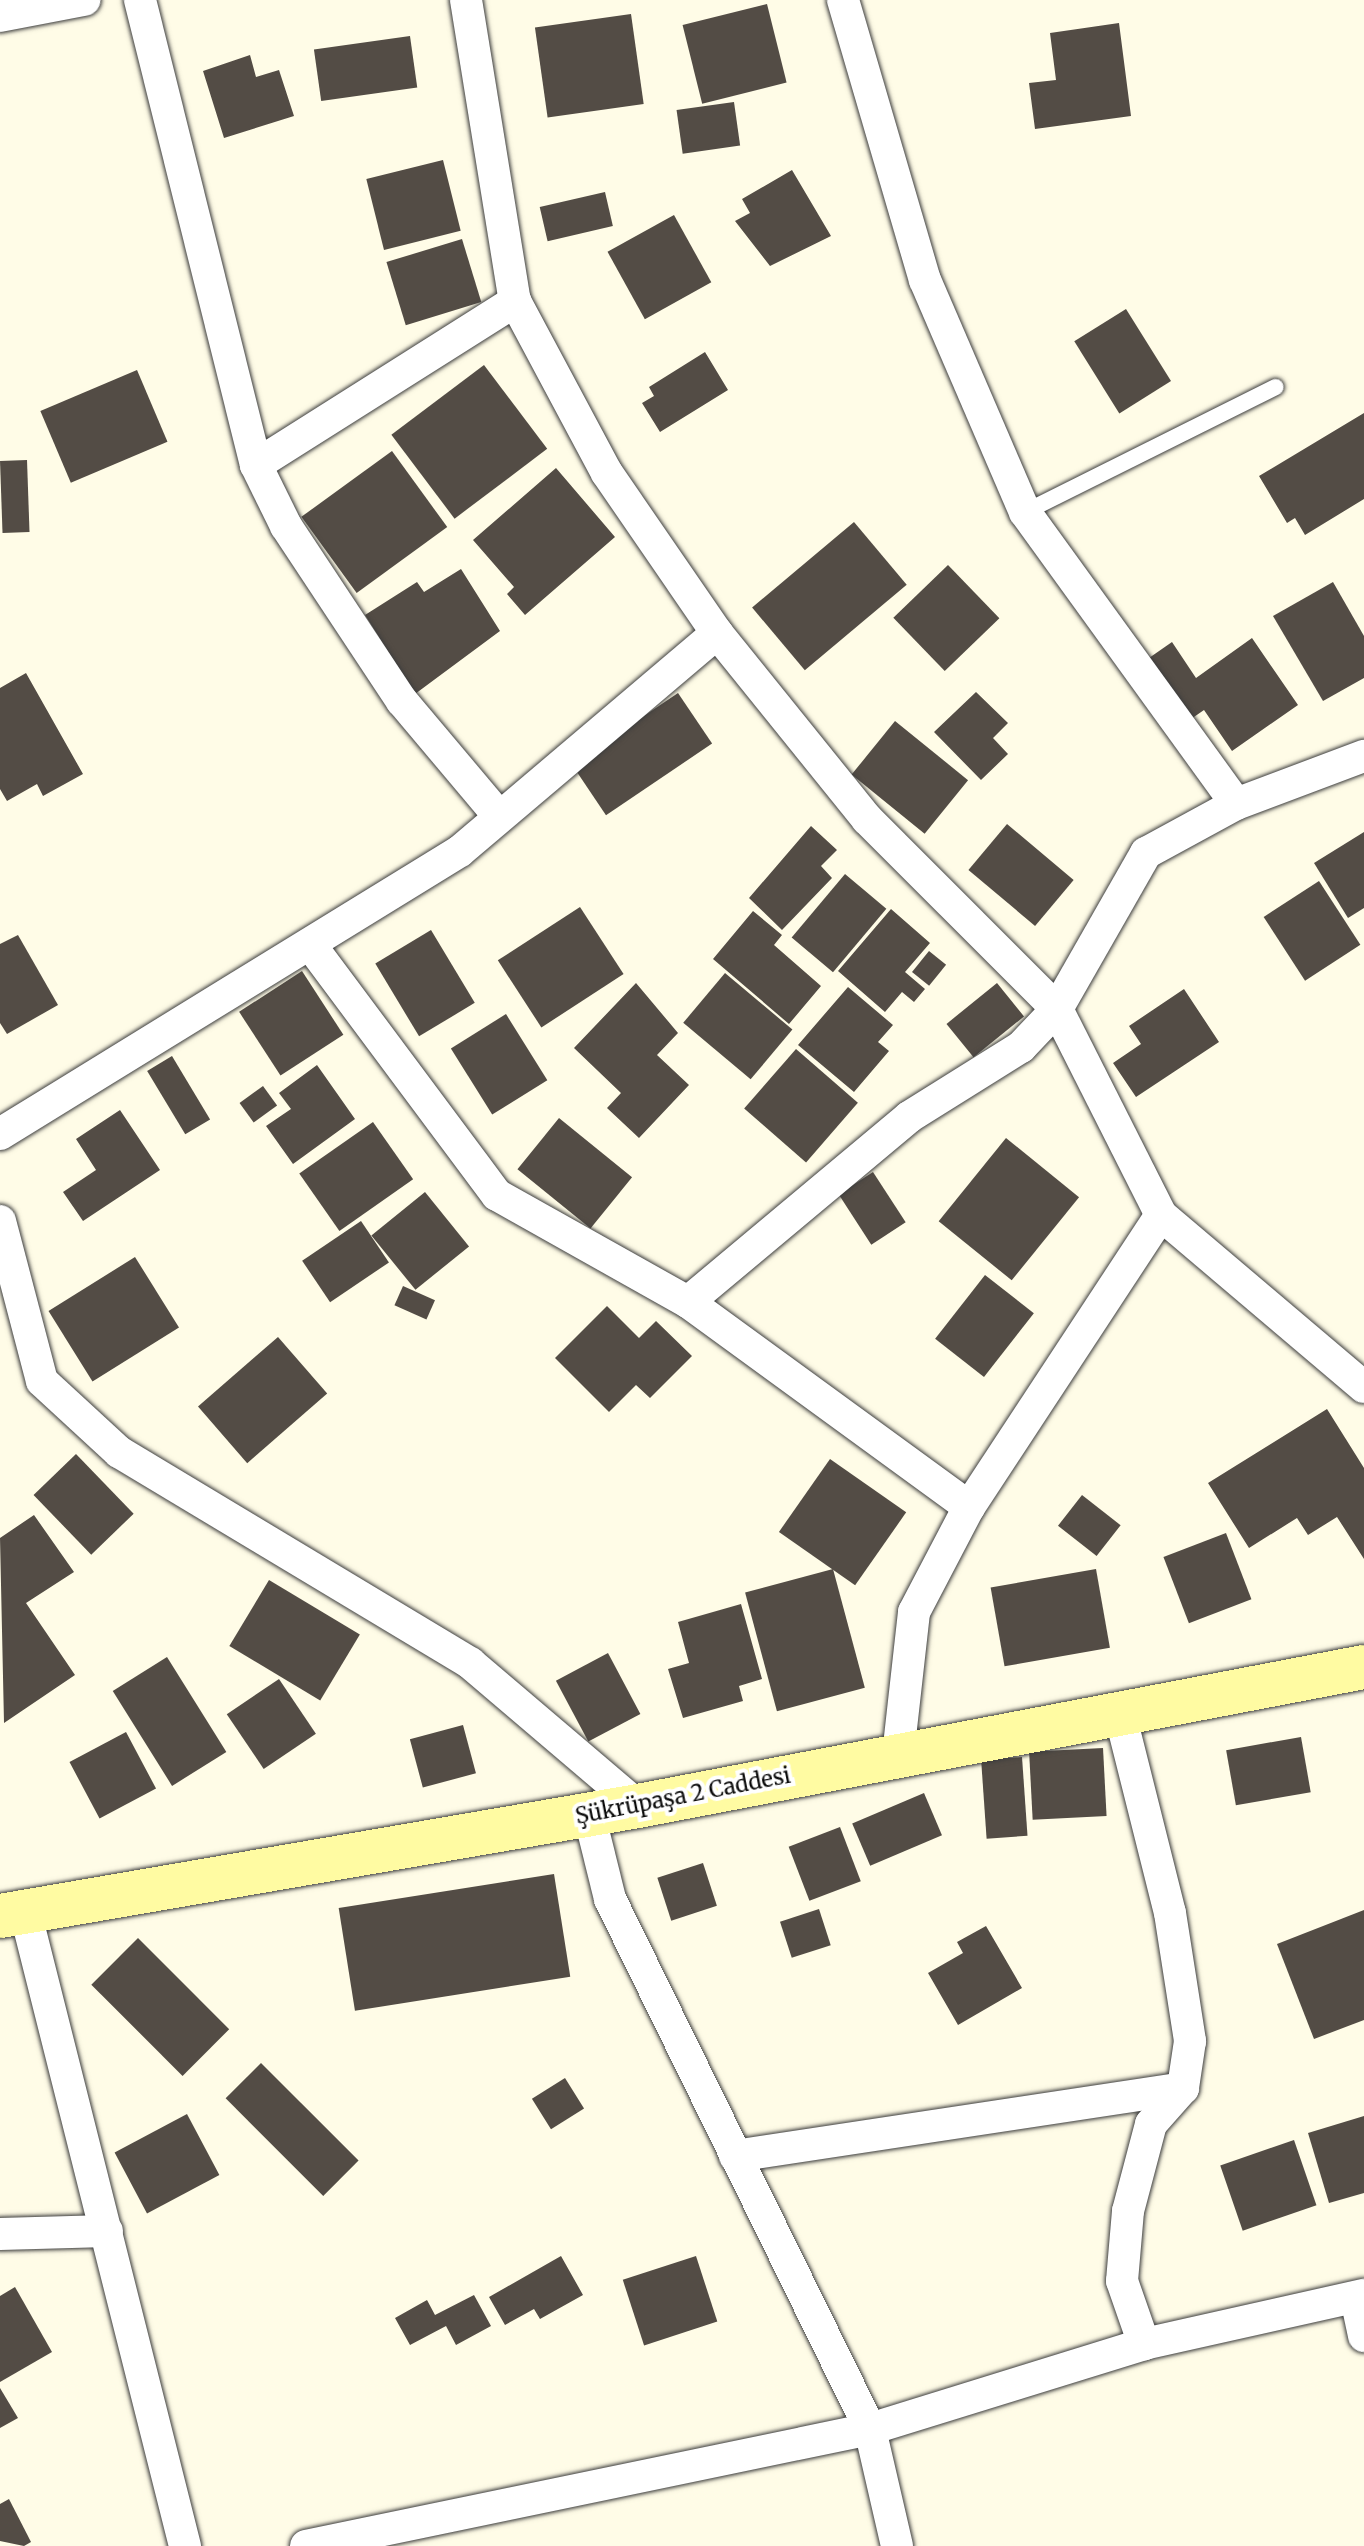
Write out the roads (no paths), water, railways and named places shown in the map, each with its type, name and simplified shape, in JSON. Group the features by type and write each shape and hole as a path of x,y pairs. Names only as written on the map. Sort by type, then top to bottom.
{"main road":[{"name":"Şükrüpaşa 2 Caddesi","path":"12,1913 638,1806 1364,1667"}],"street":[{"path":"0,16 84,0"},
{"path":"140,0 256,465 286,526 402,701 499,816"},
{"path":"466,0 515,301 607,473 717,633 867,819 1057,1009 1161,1215 1364,1387"},
{"path":"843,0 925,280 1025,512 1236,804"},
{"path":"256,465 515,301"},
{"path":"0,1134 312,947 460,851 717,633"},
{"path":"688,1302 909,1117 1021,1047 1057,1009 1146,853 1236,804 1364,756"},
{"path":"312,947 497,1195 688,1302 969,1507"},
{"path":"898,1755 914,1612 969,1507 1161,1215"},
{"path":"0,1221 42,1381 119,1452 470,1663 638,1806"},
{"path":"1120,1714 1170,1913 1190,2041 1183,2088 1151,2124 1128,2211 1122,2281 1144,2344"},
{"path":"589,1814 610,1899 870,2429 897,2546"},
{"path":"12,1913 107,2231 185,2546"},
{"path":"735,2156 1183,2088"},
{"path":"0,2234 107,2231"},
{"path":"306,2546 870,2429 1144,2344 1360,2296 1364,2336"}],"lane":[{"path":"1025,512 1276,387"}]}
